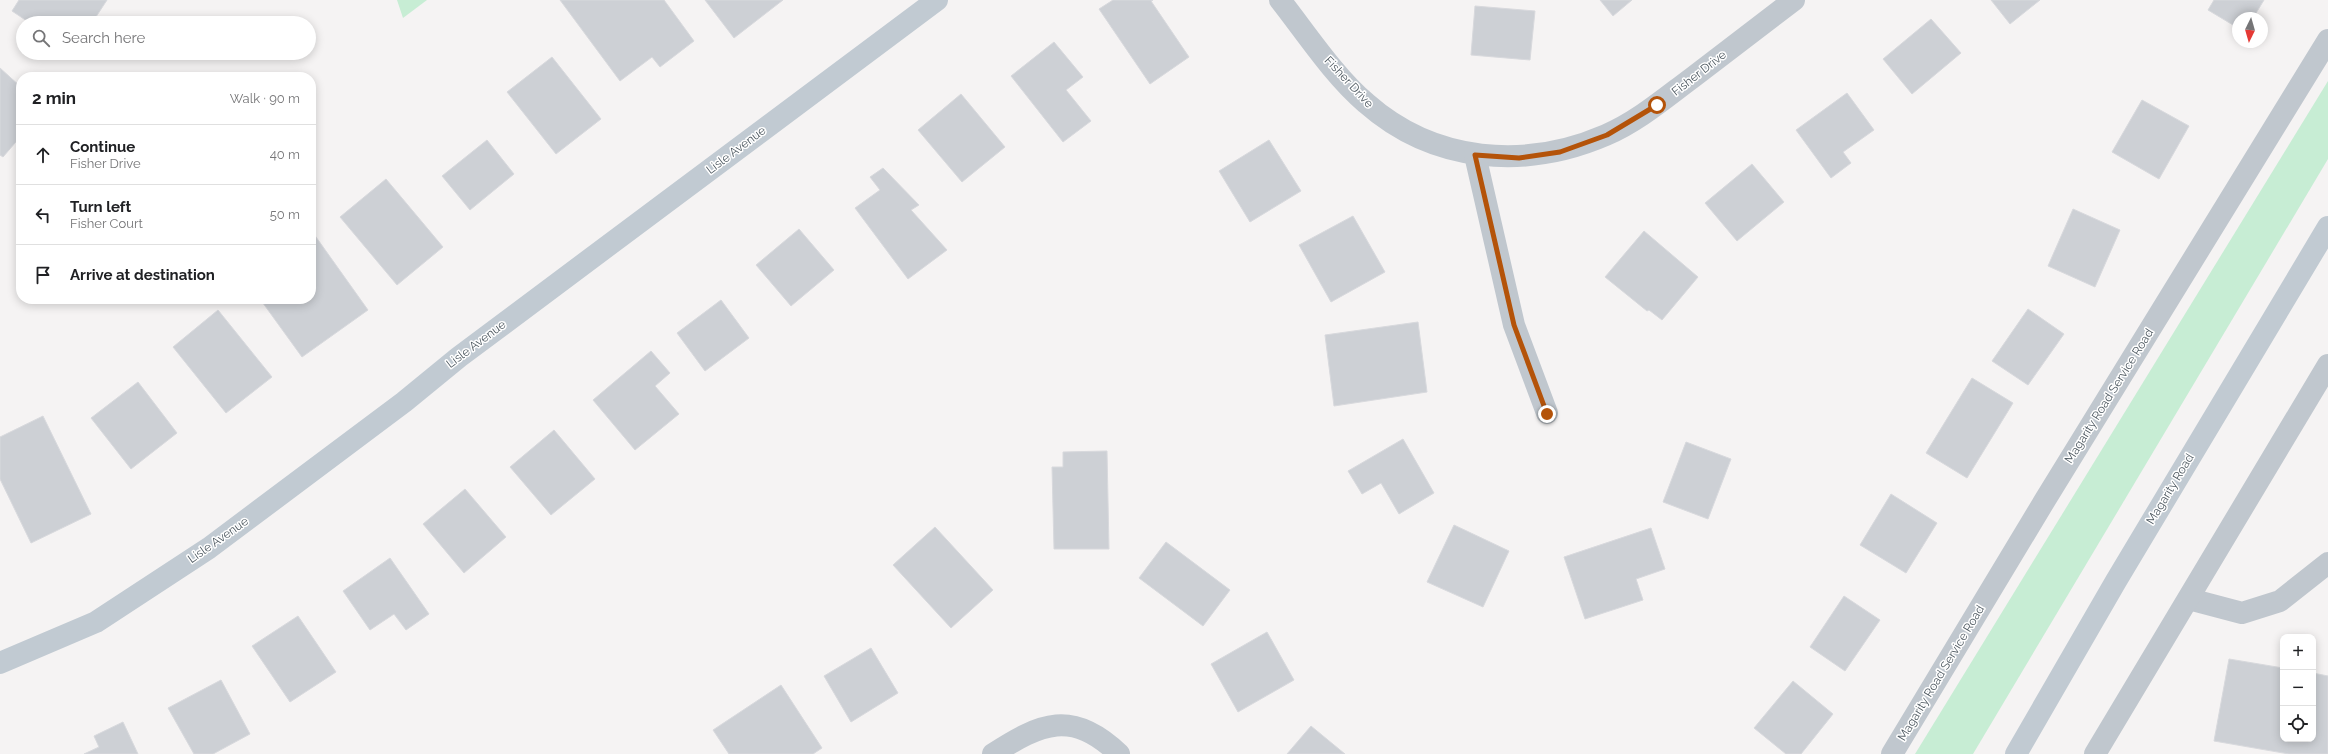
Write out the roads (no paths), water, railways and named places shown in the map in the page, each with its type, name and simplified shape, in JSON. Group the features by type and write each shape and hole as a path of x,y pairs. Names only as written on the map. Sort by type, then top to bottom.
{"street":[{"name":"Lisle Avenue","path":"0,663 96,622 209,548 404,402 465,352 937,0"},
{"name":"Fisher Drive","path":"1280,0 1330,64 1366,103 1404,130 1440,146 1475,155 1519,158 1560,152 1607,135 1657,105 1794,0"},
{"name":"Magarity Road Service Road","path":"1892,754 2045,500 2328,40"},
{"path":"1475,155 1514,325 1547,414"},
{"name":"Magarity Road","path":"2016,754 2116,580 2328,227"},
{"path":"2095,754 2328,365"},
{"path":"2189,599 2242,613 2280,601 2328,562"},
{"path":"993,754 1025,733 1044,726 1064,725 1093,733 1119,754"}]}
